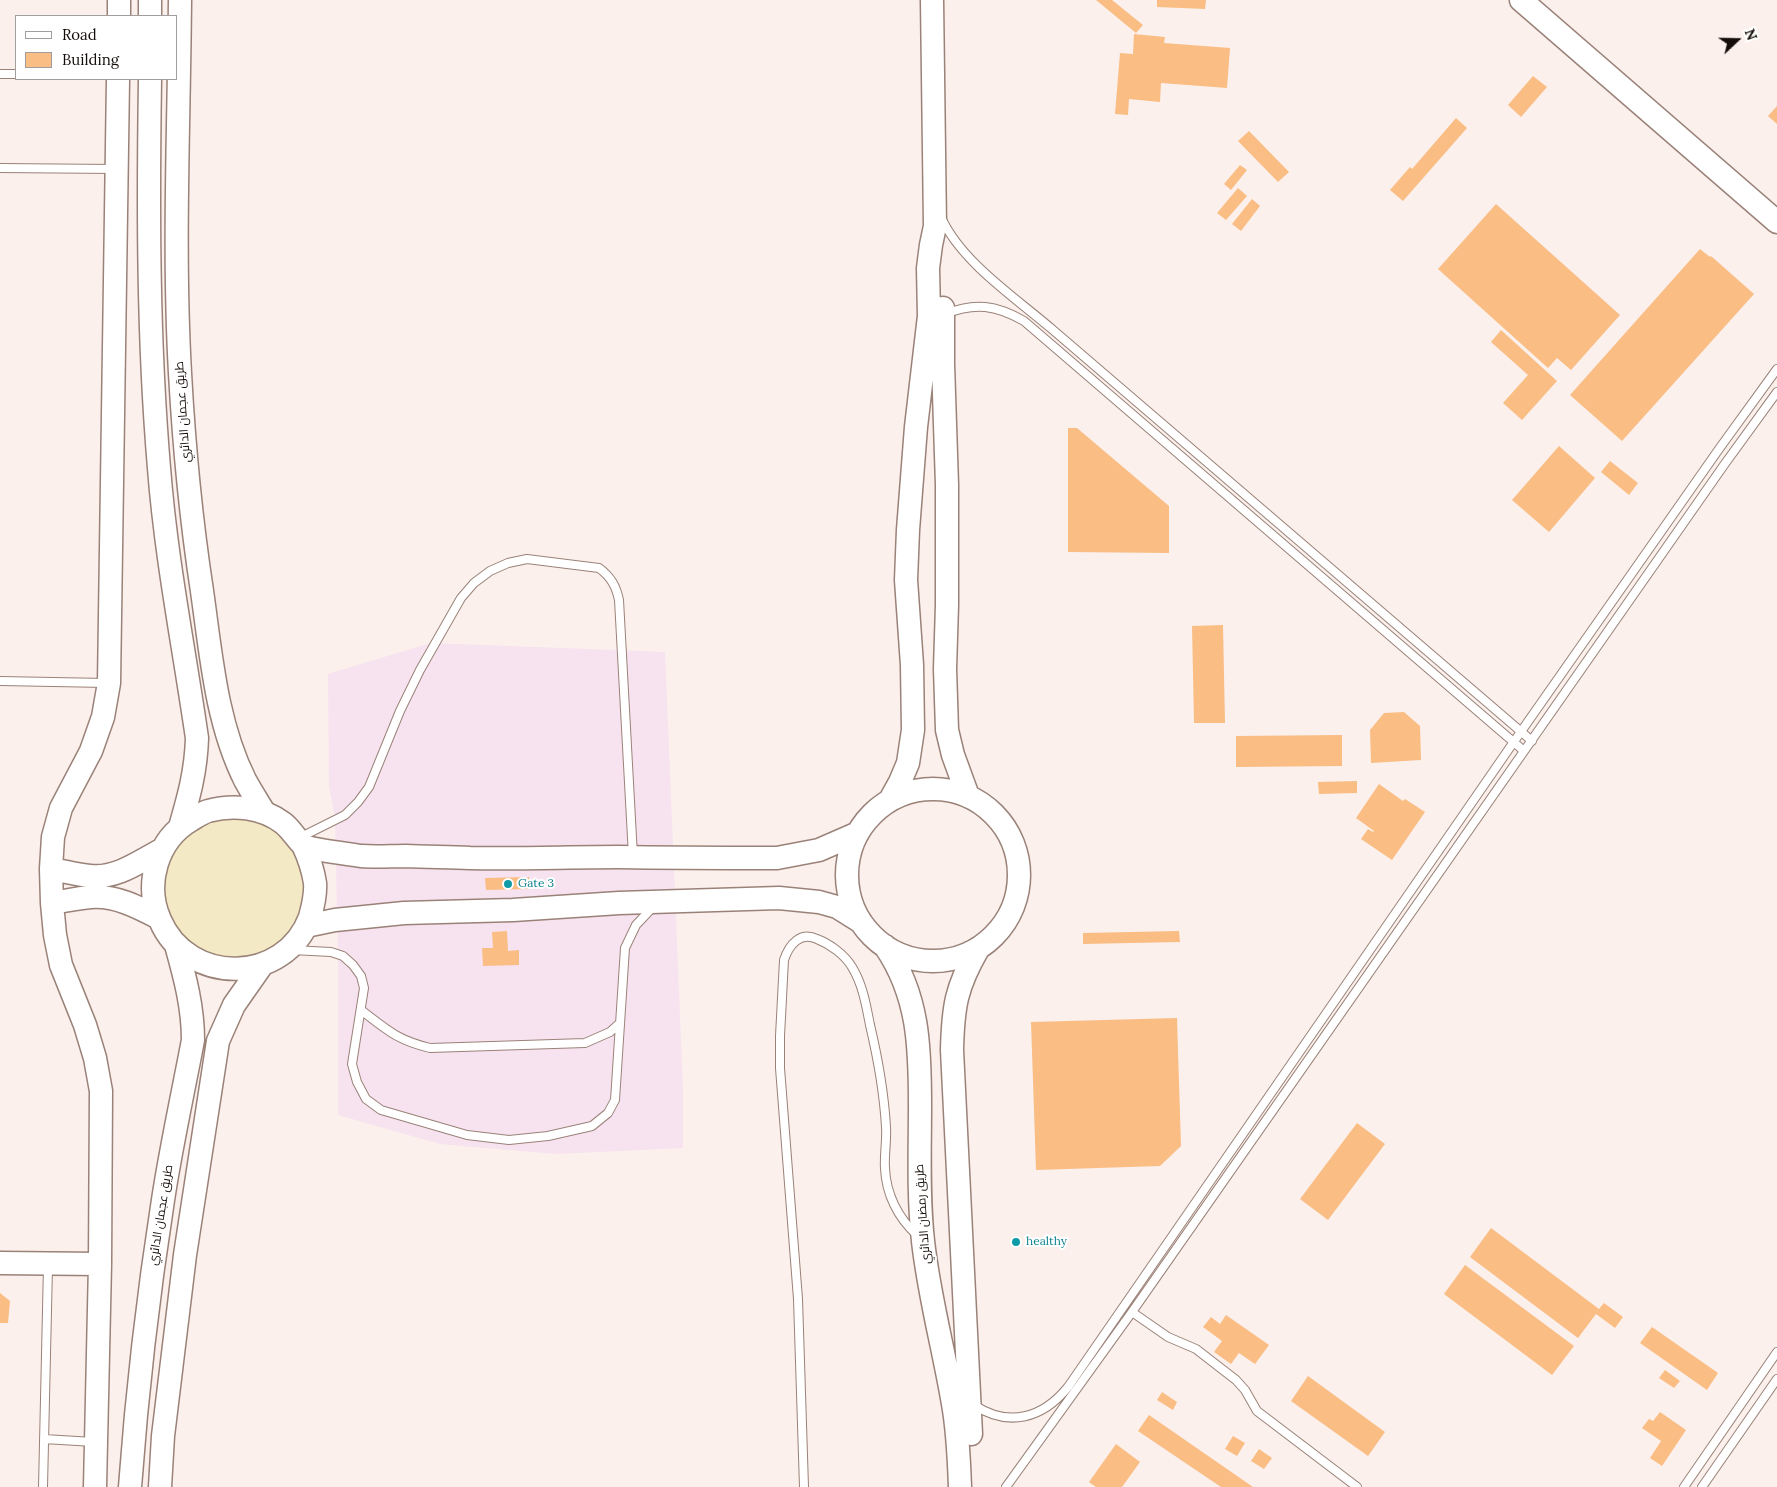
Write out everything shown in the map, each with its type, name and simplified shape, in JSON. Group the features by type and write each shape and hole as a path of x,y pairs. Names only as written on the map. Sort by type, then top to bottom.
{"street":[{"path":"119,0 119,15"},
{"path":"150,0 150,15"},
{"name":"طريق عجمان الدائري","path":"180,0 178,287 180,372 196,554 219,701 226,730 245,780 264,812"},
{"path":"890,800 908,763 912,730 912,666 906,580 916,427 929,316 928,268 935,226 932,0"},
{"path":"1521,0 1777,222"},
{"path":"1540,0 1777,205"},
{"path":"95,1487 100,1264 101,1091 95,1058 85,1025 61,965 55,935 51,868 53,836 61,808 91,750 103,717 109,683 118,80"},
{"path":"150,80 148,195 152,374 159,469 170,565 197,738 193,781 180,827"},
{"path":"935,226 942,261 947,485 947,604 944,669 947,730 953,755 968,796"},
{"path":"942,789 968,796 991,811 1008,832 1017,856 1019,883 1012,909 998,932 978,949 955,958 931,961 907,957 885,946 861,922 851,901 847,878 849,855 858,833 872,814 890,800 915,790 942,789"},
{"path":"235,806 264,812 283,823 301,842 312,864 315,885 313,906 306,926 288,950 262,965 239,970 216,968 195,959 176,945 166,932 159,918 153,895 154,871 163,848 170,837 180,827 205,812 235,806"},
{"path":"301,842 332,852 365,856 409,856 458,871 575,872 627,858 777,858 819,850 858,833"},
{"path":"51,868 91,877 110,875 128,868 163,848"},
{"path":"52,903 92,897 108,898 141,909 159,918"},
{"path":"306,926 335,920 404,913 459,924 514,923 590,916 619,903 801,899 837,907 861,922"},
{"name":"طريق عجمان الدائري","path":"130,1487 140,1374 154,1256 193,1040 193,1019 190,999 176,945"},
{"name":"طريق رمضان الدائري","path":"885,946 896,963 907,987 915,1018 920,1053 920,1188 923,1240 927,1272 954,1406 960,1487"},
{"path":"973,1487 952,1050 953,1015 959,987 978,949"},
{"path":"160,1487 163,1436 184,1255 218,1041 234,1005 262,965"},
{"path":"0,1263 100,1264"}],"lane":[{"path":"0,74 15,74"},
{"path":"0,168 117,169"},
{"path":"935,203 953,238 978,268 1532,740"},
{"path":"943,315 959,308 993,307 1009,313 1024,322 1524,752"},
{"path":"969,1403 991,1414 1014,1418 1038,1412 1058,1399 1513,743 1777,369"},
{"path":"1006,1487 1022,1462 1132,1312 1718,473 1777,392"},
{"path":"301,842 344,815 369,788 400,711 420,670 462,598 474,583 490,571 508,563 527,559 599,568 608,575 616,587 619,600 627,858"},
{"path":"0,682 109,683"},
{"path":"288,950 331,952 343,956 353,964 361,976 364,988 352,1064 357,1082 366,1099 381,1110 467,1135 509,1140 548,1136 592,1126 608,1112 615,1100 625,948 636,925 659,902"},
{"path":"804,1487 798,1299 780,1049 784,960 787,949 795,941 805,937 816,938 836,949 851,966 862,986 880,1070 884,1099 887,1135 885,1166 887,1182 892,1200 901,1216 923,1240"},
{"path":"361,1010 394,1036 410,1043 430,1048 585,1043 610,1032 620,1023"},
{"path":"43,1487 48,1264"},
{"path":"1132,1312 1168,1337 1196,1349 1236,1380 1245,1390 1257,1411 1357,1487"},
{"path":"1684,1487 1777,1352"},
{"path":"1702,1487 1777,1379"},
{"path":"44,1439 96,1442"}],"shaded area":[{"path":"431,643 665,652 683,1090 683,1148 556,1154 440,1144 338,1115 338,961 335,816 329,787 328,674"}],"sand":[{"path":"235,816 262,822 275,828 286,837 295,848 301,861 307,888 301,915 295,928 286,939 275,948 262,954 235,960 208,954 195,948 184,939 175,928 169,915 163,888 169,861 175,848 184,837 195,828 208,822"}],"building":[{"path":"1096,0 1112,0 1143,25 1136,33"},
{"path":"1157,0 1206,0 1205,9 1157,7"},
{"path":"1134,34 1165,37 1164,43 1230,48 1227,88 1161,83 1160,102 1129,99 1128,115 1115,114 1120,53 1133,54"},
{"path":"1533,76 1547,87 1521,117 1508,105"},
{"path":"1777,106 1777,124 1768,116"},
{"path":"1456,118 1467,128 1403,201 1390,190 1410,167 1412,169"},
{"path":"1249,131 1289,172 1278,182 1238,141"},
{"path":"1240,165 1247,170 1231,190 1224,184"},
{"path":"1238,188 1247,196 1226,220 1217,213"},
{"path":"1252,199 1260,206 1241,231 1232,224"},
{"path":"1496,204 1620,315 1571,370 1557,358 1548,368 1438,269"},
{"path":"1700,249 1711,256 1754,294 1622,441 1570,395"},
{"path":"1501,330 1557,381 1522,420 1503,403 1528,375 1491,342"},
{"path":"1068,428 1077,428 1169,506 1169,553 1068,552"},
{"path":"1559,446 1595,478 1549,532 1512,500"},
{"path":"1610,461 1638,483 1629,495 1601,472"},
{"path":"1223,625 1225,723 1194,723 1192,626"},
{"path":"1404,712 1420,726 1421,760 1371,763 1370,730 1384,713"},
{"path":"1342,735 1342,766 1236,767 1236,736"},
{"path":"1357,781 1357,793 1319,794 1318,782"},
{"path":"1379,784 1403,801 1405,799 1425,812 1392,860 1361,839 1368,829 1374,831 1356,818"},
{"name":"Gate 3","path":"529,877 530,889 486,890 485,878"},
{"path":"507,931 508,951 519,950 519,965 483,966 482,948 493,948 492,932"},
{"path":"1179,931 1180,942 1083,944 1083,933"},
{"path":"1177,1018 1181,1146 1160,1166 1036,1170 1031,1022"},
{"path":"1357,1123 1385,1144 1328,1220 1300,1199"},
{"path":"1491,1228 1599,1309 1604,1303 1623,1317 1615,1328 1596,1314 1578,1338 1470,1257"},
{"path":"1465,1265 1574,1346 1552,1375 1444,1294"},
{"path":"0,1293 10,1301 8,1323 0,1323"},
{"path":"1226,1315 1269,1345 1255,1364 1239,1353 1231,1364 1214,1352 1222,1341 1203,1327 1211,1317 1220,1324"},
{"path":"1652,1327 1718,1373 1707,1390 1640,1343"},
{"path":"1665,1370 1680,1381 1674,1388 1659,1378"},
{"path":"1308,1376 1385,1432 1368,1456 1291,1401"},
{"path":"1162,1392 1177,1402 1173,1410 1157,1400"},
{"path":"1660,1412 1686,1430 1662,1466 1650,1458 1661,1441 1642,1428 1649,1419 1653,1421"},
{"path":"1149,1415 1253,1487 1221,1487 1138,1431"},
{"path":"1233,1436 1245,1443 1237,1456 1225,1449"},
{"path":"1116,1444 1140,1462 1122,1487 1096,1487 1089,1482"},
{"path":"1259,1449 1272,1458 1264,1469 1251,1461"}],"place":[{"name":"Gate 3","path":"508,884"},
{"name":"healthy","path":"1016,1242"}]}
